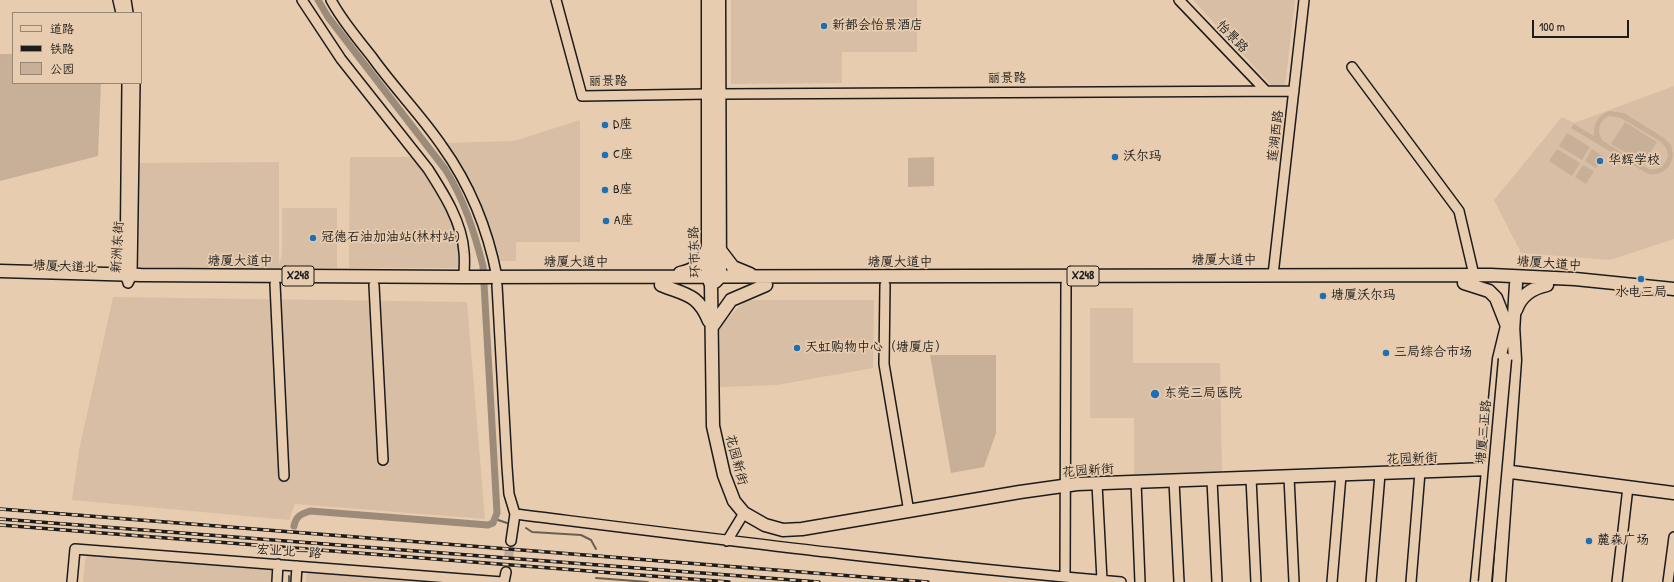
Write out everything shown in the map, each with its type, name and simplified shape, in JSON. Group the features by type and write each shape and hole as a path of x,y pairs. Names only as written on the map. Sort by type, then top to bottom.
{"main road":[{"name":"环市东路","path":"708,0 714,94 720,250 713,280"},
{"name":"环市东路","path":"713,280 708,244 719,0"},
{"path":"662,281 695,268 704,258 708,244"},
{"path":"720,250 729,264 737,270 766,281"},
{"name":"塘厦大道北","path":"0,271 128,278"},
{"name":"塘厦大道中","path":"766,281 1273,275 1474,275 1567,279 1674,290"},
{"name":"塘厦大道北","path":"0,278 128,278"},
{"name":"塘厦大道中","path":"128,278 275,284 374,285 468,280"},
{"name":"塘厦大道中","path":"128,278 494,281 713,280 885,285 1464,283 1547,286 1674,297"},
{"name":"花园新街","path":"713,280 713,426 724,475 734,501 744,513 765,525 783,530 802,529 910,512 1020,492 1066,486 1136,482 1488,469 1674,493"},
{"path":"662,281 691,296 699,302 712,327 731,300 766,281"},
{"path":"1464,283 1489,291 1496,298 1511,323 1515,360 1499,582"},
{"name":"塘厦三正路","path":"1485,582 1511,323 1512,284"},
{"path":"1477,582 1500,359 1517,306 1525,296 1536,288 1547,286"},
{"name":"塘厦三正路","path":"1491,582 1507,359"}],"street":[{"path":"118,0 121,12"},
{"path":"126,0 128,12"},
{"path":"302,0 341,59 428,169 440,188 460,232 468,280"},
{"path":"332,0 390,82 442,146 461,176 480,216 489,243 494,281 509,494 514,514 511,541"},
{"name":"丽景路","path":"556,0 582,96 1294,91"},
{"name":"怡景路","path":"1179,0 1266,91"},
{"name":"莲湖西路","path":"1273,275 1304,0"},
{"path":"1352,67 1459,211 1474,275"},
{"name":"新洲东街","path":"127,84 128,278"},
{"name":"新洲东街","path":"128,278 135,84"},
{"path":"275,284 284,476"},
{"path":"1065,578 1066,284"},
{"path":"374,285 383,460"},
{"path":"885,285 884,364 910,512"},
{"path":"1411,582 1420,472"},
{"path":"1372,582 1380,474"},
{"path":"1332,582 1341,475"},
{"path":"1289,477 1294,582"},
{"path":"1251,478 1256,582"},
{"path":"1212,480 1217,582"},
{"path":"1174,481 1179,582"},
{"path":"1136,482 1140,582"},
{"path":"1097,484 1102,580"},
{"path":"1617,582 1628,487"},
{"path":"727,541 744,513"},
{"path":"514,514 727,541 1065,578 1121,582"},
{"path":"1668,582 1674,537"},
{"name":"宏业北一路","path":"72,582 75,549 503,582"},
{"path":"276,582 278,564"},
{"path":"296,582 297,566"},
{"path":"503,582 506,572"}],"shaded area":[{"name":"新都会怡景酒店","path":"731,0 917,0 917,52 842,52 842,83 731,84"},
{"path":"1193,0 1295,0 1285,86 1271,85"},
{"name":"华辉学校","path":"1674,86 1674,239 1610,260 1521,253 1494,200 1562,117 1574,123"},
{"path":"580,120 580,242 516,242 516,261 498,261 445,143 514,141"},
{"path":"350,157 414,157 436,190 457,233 460,252 460,268 349,268"},
{"path":"279,162 279,264 282,255 282,208 337,208 337,268 139,269 139,163"},
{"path":"113,297 467,302 485,519 295,504 289,520 72,500 79,450"},
{"name":"天虹购物中心（塘厦店）","path":"746,300 874,300 873,368 777,385 720,387 719,327"},
{"name":"东莞三局医院","path":"1090,308 1133,308 1133,363 1220,363 1222,472 1134,475 1134,418 1090,418"},
{"path":"86,553 275,569 274,582 83,582"},
{"path":"307,572 423,582 306,582"}],"green space":[{"path":"0,54 12,54 12,84 101,84 98,156 0,181"},
{"path":"1609,111 1624,113 1664,138 1671,145 1673,155 1668,168 1661,173 1648,174 1571,128 1574,124 1594,136 1595,124 1601,115","holes":["1610,116 1621,118 1661,142 1666,148 1668,155 1666,162 1662,166 1656,169 1649,169 1603,141 1599,130 1603,120"]},
{"path":"1625,122 1657,142 1643,163 1611,144"},
{"path":"1567,133 1590,147 1582,160 1559,146"},
{"path":"1557,149 1580,163 1572,176 1549,161"},
{"path":"1592,149 1603,156 1596,168 1585,161"},
{"path":"934,157 934,186 908,187 908,158"},
{"path":"1583,165 1594,171 1586,184 1575,177"},
{"path":"930,355 996,355 996,433 984,467 951,473"}],"waterway":[{"path":"294,526 299,516 310,511 488,525 493,523 497,513 483,266 472,228 458,192 445,169 328,17 318,0"},
{"path":"495,519 507,523"},
{"path":"526,528 532,532 581,535 591,540 596,549"},
{"path":"289,576 289,582"},
{"path":"596,578 648,582"}],"tunnel":[{"path":"506,572 511,541"}],"railway":[{"path":"0,509 928,582"},
{"path":"0,519 819,582"},
{"path":"0,525 729,582"}],"place":[{"name":"新都会怡景酒店","path":"824,26"},
{"name":"D座","path":"605,125"},
{"name":"C座","path":"605,155"},
{"name":"沃尔玛","path":"1115,157"},
{"name":"华辉学校","path":"1600,161"},
{"name":"B座","path":"605,190"},
{"name":"A座","path":"606,221"},
{"name":"冠德石油加油站(林村站)","path":"313,238"},
{"name":"水电三局","path":"1641,279"},
{"name":"塘厦沃尔玛","path":"1323,296"},
{"name":"天虹购物中心（塘厦店）","path":"797,348"},
{"name":"三局综合市场","path":"1386,353"},
{"name":"东莞三局医院","path":"1155,394"},
{"name":"麓森广场","path":"1589,541"}]}
